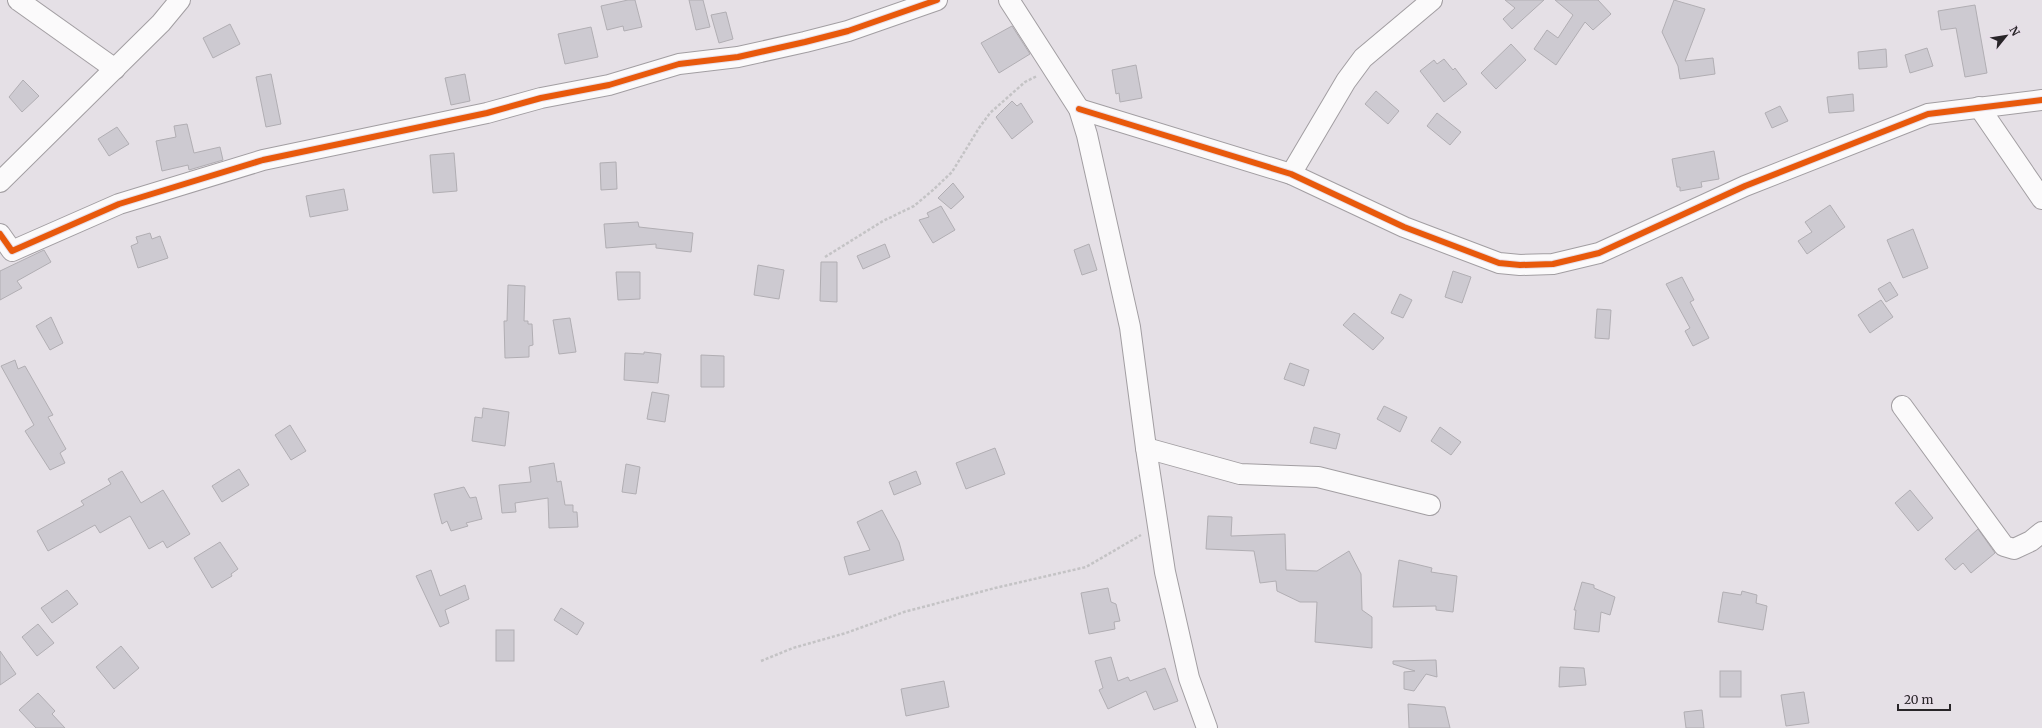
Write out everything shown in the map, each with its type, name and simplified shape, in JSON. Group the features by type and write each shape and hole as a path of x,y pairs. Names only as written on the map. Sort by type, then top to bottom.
{"street":[{"path":"18,0 115,69"},
{"path":"0,182 161,23 180,0"},
{"path":"0,234 12,251 119,204 263,160 487,113 541,98 609,85 679,64 738,57 805,42 848,31 937,0"},
{"path":"1009,0 1079,109 1087,135 1130,326 1146,448 1165,572 1189,678 1207,728"},
{"path":"1291,174 1346,81 1363,58 1432,0"},
{"path":"1079,109 1291,174 1404,227 1499,262 1520,265 1553,264 1599,253 1745,186 1928,114 2042,100"},
{"path":"1980,107 2042,199"},
{"path":"1902,406 2004,546 2014,549 2031,541 2042,532"},
{"path":"1146,448 1240,474 1318,477 1430,505"}],"path":[{"path":"825,256 883,221 914,206 952,172 990,113 1025,82 1052,65"},
{"path":"761,661 793,648 846,633 904,612 1086,567 1111,554 1134,538 1158,528"}],"building":[{"path":"628,0 635,0 642,27 624,31 623,26 607,30 601,6"},
{"path":"689,0 703,0 710,27 696,30"},
{"path":"1505,0 1544,0 1512,29 1503,19 1515,8"},
{"path":"1555,0 1598,0 1611,14 1593,30 1585,22 1556,65 1534,49 1547,30 1558,38 1573,15"},
{"path":"1674,0 1705,9 1685,61 1713,58 1715,74 1680,79 1678,66 1662,32"},
{"path":"1975,5 1987,73 1965,77 1956,28 1941,30 1938,11"},
{"path":"726,12 733,39 719,43 711,15"},
{"path":"230,24 240,44 213,58 203,38"},
{"path":"1012,26 1030,54 999,73 981,43"},
{"path":"591,27 598,57 565,64 558,34"},
{"path":"1511,44 1526,60 1496,89 1481,73"},
{"path":"1927,48 1933,66 1910,73 1905,55"},
{"path":"1886,49 1887,67 1859,69 1858,52"},
{"path":"1444,59 1453,70 1455,68 1467,84 1444,102 1420,71 1434,60 1437,64"},
{"path":"1136,65 1142,98 1120,102 1119,93 1116,94 1112,70"},
{"path":"271,74 281,124 266,127 256,77"},
{"path":"465,74 470,101 451,105 445,78"},
{"path":"23,80 39,96 22,112 9,97"},
{"path":"1376,91 1399,111 1388,124 1365,104"},
{"path":"1853,94 1854,111 1829,113 1827,97"},
{"path":"1012,101 1017,106 1021,103 1033,122 1012,139 996,117"},
{"path":"1780,106 1788,121 1772,128 1765,113"},
{"path":"1437,113 1461,132 1450,145 1427,126"},
{"path":"187,124 194,153 220,147 223,160 189,170 188,165 162,171 156,141 176,137 174,126"},
{"path":"117,127 129,144 109,156 98,139"},
{"path":"1714,151 1719,179 1701,182 1702,187 1680,191 1680,187 1677,187 1672,159"},
{"path":"454,153 457,191 433,193 430,155"},
{"path":"616,162 617,189 601,190 600,163"},
{"path":"953,183 964,197 951,209 938,198"},
{"path":"344,189 348,210 310,217 306,196"},
{"path":"1830,205 1845,227 1807,254 1798,241 1812,232 1805,222"},
{"path":"941,206 955,230 933,243 919,220 929,217 927,213"},
{"path":"638,222 639,227 693,233 691,252 656,248 656,244 606,248 604,224"},
{"path":"1913,229 1928,268 1903,278 1887,240"},
{"path":"150,233 152,239 160,236 168,258 138,268 131,246 138,243 136,237"},
{"path":"885,244 890,257 863,269 857,256"},
{"path":"1089,244 1097,270 1082,275 1074,250"},
{"path":"44,250 51,262 17,281 22,288 0,300 0,271"},
{"path":"821,262 837,262 837,302 820,301"},
{"path":"758,265 784,270 779,299 754,295"},
{"path":"1453,271 1471,277 1462,303 1445,297"},
{"path":"616,272 640,272 640,299 618,300"},
{"path":"1682,277 1694,300 1690,302 1709,338 1693,346 1685,331 1690,328 1666,284"},
{"path":"1890,282 1898,295 1886,302 1878,289"},
{"path":"508,285 525,286 524,321 528,321 528,324 532,324 533,345 529,346 529,357 505,358 504,321 507,321"},
{"path":"1400,294 1412,300 1403,318 1391,313"},
{"path":"1881,300 1893,317 1870,333 1858,315"},
{"path":"1597,309 1611,310 1609,339 1595,338"},
{"path":"1354,313 1384,338 1373,350 1343,325"},
{"path":"51,317 63,343 50,350 36,326"},
{"path":"570,318 576,352 559,354 553,320"},
{"path":"644,352 661,354 658,383 624,380 625,353 644,354"},
{"path":"701,355 724,356 724,387 701,387"},
{"path":"15,360 18,369 25,366 53,415 48,417 66,449 60,453 65,463 50,470 25,431 34,425 1,366"},
{"path":"1290,363 1309,370 1304,386 1284,379"},
{"path":"652,392 669,395 665,422 647,419"},
{"path":"1384,406 1407,417 1400,432 1377,419"},
{"path":"483,408 509,412 505,446 472,441 475,417 482,418"},
{"path":"290,425 306,451 291,460 275,435"},
{"path":"1314,427 1340,434 1336,449 1310,443"},
{"path":"1440,427 1461,442 1451,455 1431,441"},
{"path":"995,448 1005,474 966,489 956,463"},
{"path":"554,463 557,482 561,481 565,505 573,505 573,512 577,512 578,527 549,528 548,498 515,503 516,512 502,513 499,485 531,482 529,467"},
{"path":"626,464 640,467 636,494 622,492"},
{"path":"239,469 249,485 222,502 212,486"},
{"path":"122,471 141,503 163,490 190,534 167,548 163,541 149,549 130,516 100,533 95,525 48,551 37,531 84,505 81,501 111,484 108,479"},
{"path":"916,471 921,484 894,495 889,482"},
{"path":"464,487 470,498 476,497 482,519 466,523 468,526 451,531 447,521 442,524 434,494"},
{"path":"1910,490 1933,518 1918,531 1895,503"},
{"path":"882,510 899,542 904,560 849,575 844,557 870,550 857,522"},
{"path":"1208,516 1232,517 1231,536 1285,534 1286,570 1317,571 1349,551 1361,574 1362,610 1372,617 1372,648 1315,642 1317,602 1300,602 1277,591 1276,581 1260,583 1254,551 1206,549"},
{"path":"1978,529 1995,553 1971,573 1963,563 1955,570 1945,559"},
{"path":"220,542 238,569 231,574 232,576 212,588 194,558"},
{"path":"1399,560 1432,568 1431,572 1457,576 1453,612 1436,610 1436,606 1393,607"},
{"path":"431,570 440,596 465,585 469,599 445,610 449,623 440,627 416,576"},
{"path":"1582,582 1594,585 1594,588 1615,597 1610,615 1601,612 1599,632 1574,629 1576,610 1574,610"},
{"path":"1108,588 1111,602 1116,604 1120,621 1114,622 1115,629 1089,634 1081,593"},
{"path":"67,590 78,604 52,623 41,608"},
{"path":"1742,591 1757,595 1756,603 1767,606 1763,630 1718,622 1723,592 1741,595"},
{"path":"561,608 584,623 577,635 554,620"},
{"path":"38,624 54,643 37,656 22,637"},
{"path":"496,630 514,630 514,661 496,661"},
{"path":"121,646 139,668 114,689 96,667"},
{"path":"0,651 16,674 0,685"},
{"path":"1111,657 1118,681 1128,677 1130,681 1165,668 1178,701 1154,710 1146,691 1108,709 1099,690 1103,688 1095,661"},
{"path":"1436,660 1437,677 1426,674 1414,691 1404,689 1404,672 1415,671 1393,664 1393,661"},
{"path":"1560,667 1584,668 1586,685 1559,687"},
{"path":"1720,671 1741,671 1741,697 1720,697"},
{"path":"944,681 949,707 906,716 901,689"},
{"path":"1804,692 1809,723 1786,726 1781,695"},
{"path":"38,693 55,711 52,714 65,728 36,728 19,710"},
{"path":"1408,704 1445,707 1450,728 1409,728"},
{"path":"1702,710 1704,728 1686,728 1684,712"}],"cycle path":[{"path":"0,234 12,251 119,204 263,160 487,113 541,98 609,85 679,64 738,57 805,42 848,31 937,0"},
{"path":"1079,109 1291,174 1404,227 1499,263 1520,265 1553,264 1599,253 1745,186 1928,114 2042,100"}]}
